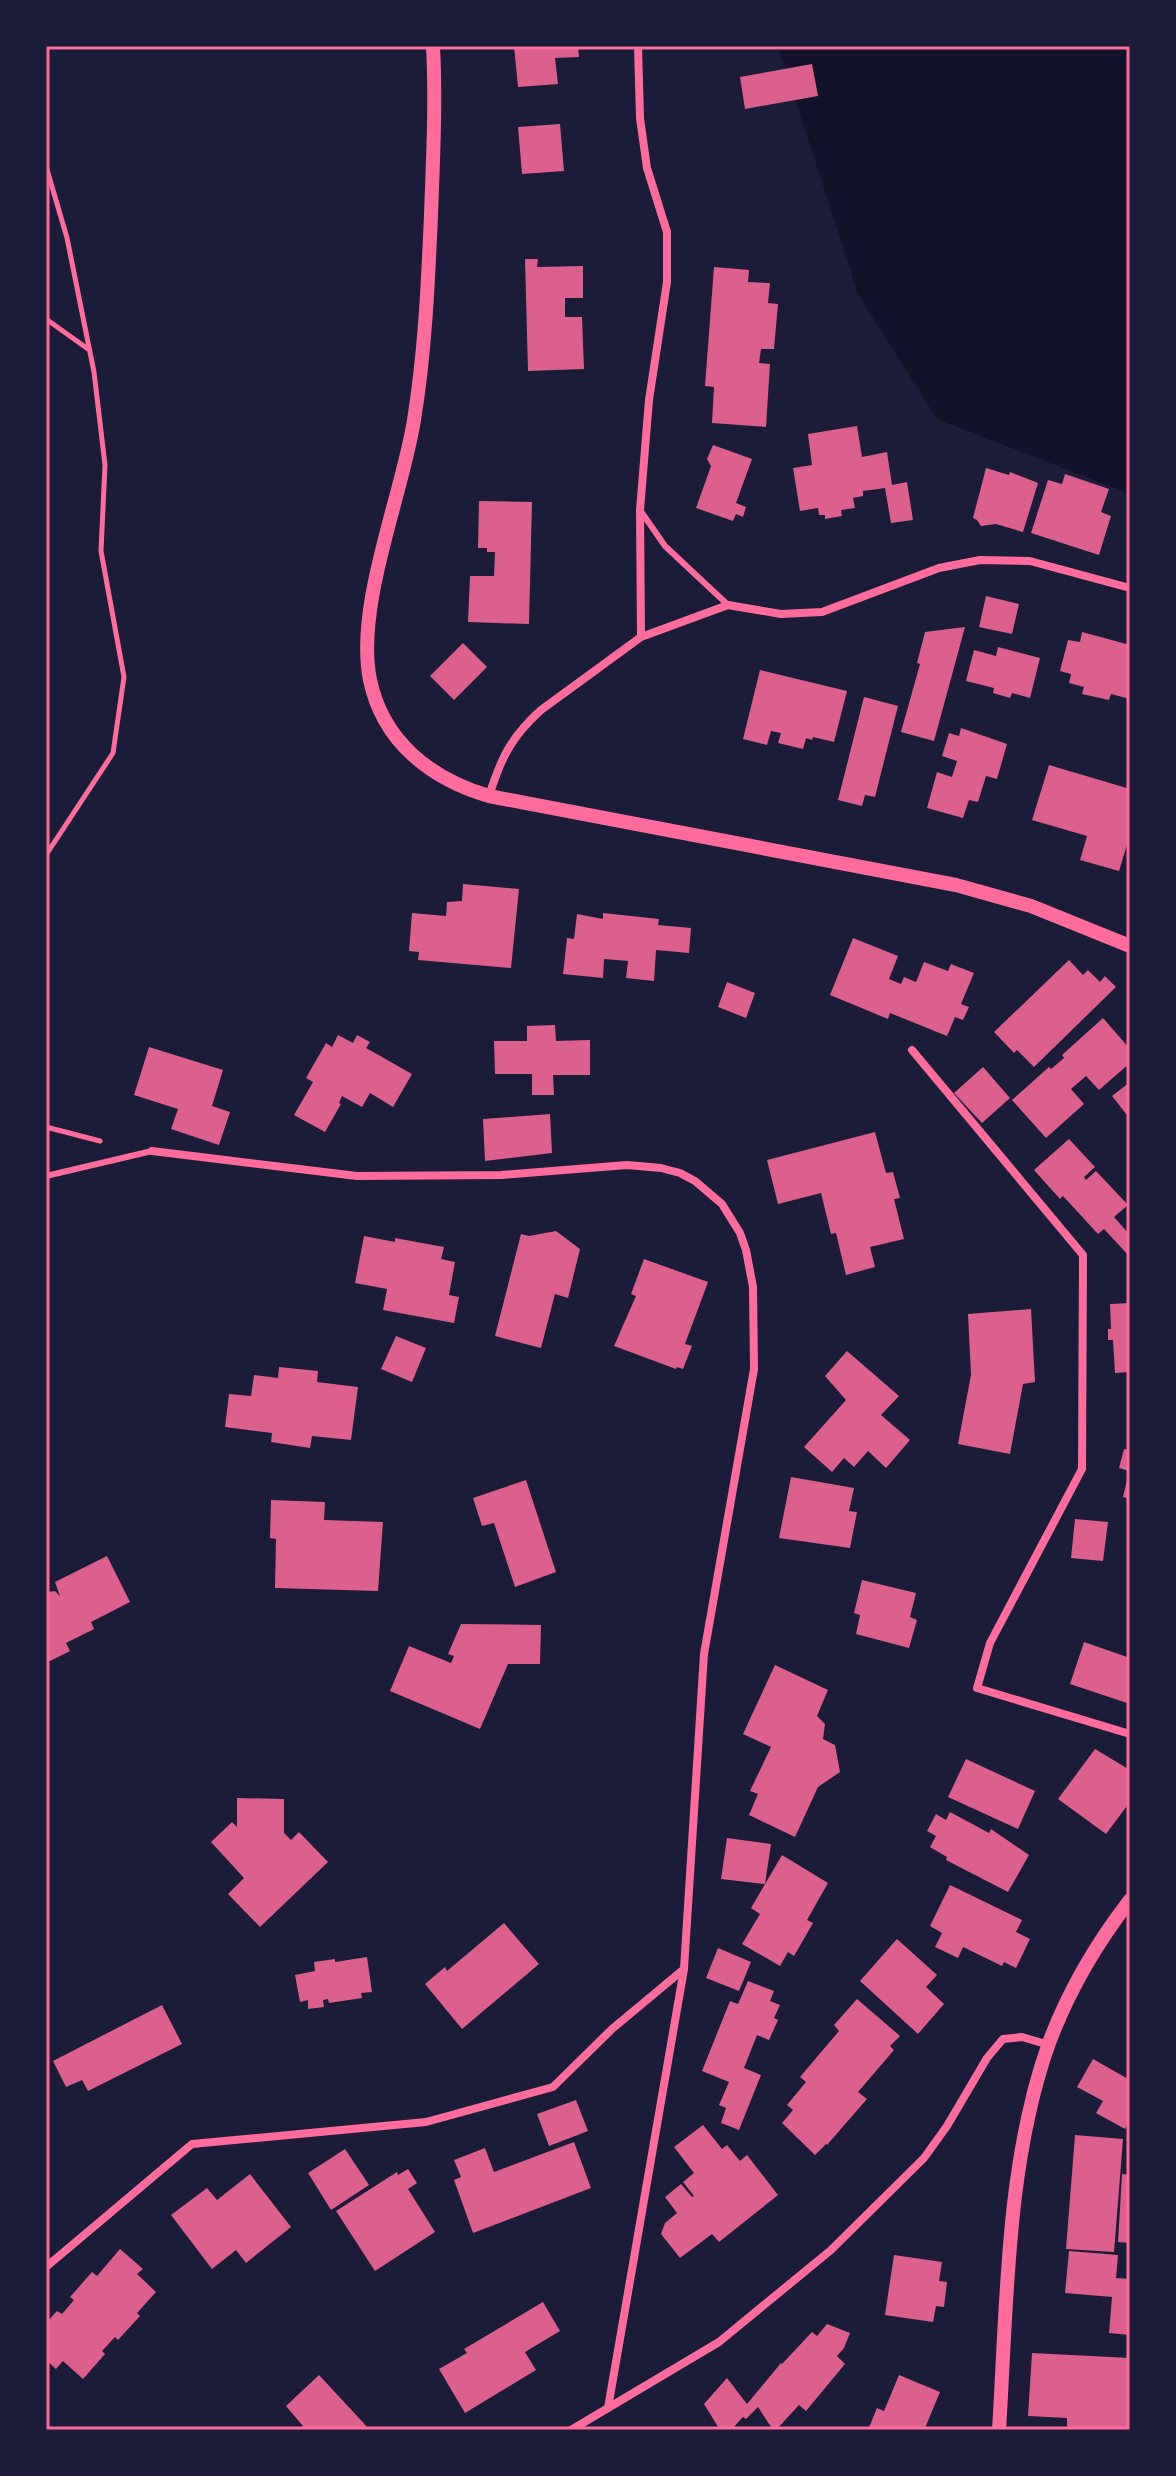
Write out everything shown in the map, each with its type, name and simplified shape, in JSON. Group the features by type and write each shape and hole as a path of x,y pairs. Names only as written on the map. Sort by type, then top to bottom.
{"street":[{"path":"433,46 433,172 422,366 408,453 368,628 368,663 378,706 398,742 436,774 489,796 956,885 1031,906 1130,946"},
{"path":"638,46 640,118 647,168 667,232 667,282 649,400 640,510 641,637"},
{"path":"489,796 505,751 527,722 641,637 728,605 781,614 822,612 939,568 980,560 1030,561 1130,588"},
{"path":"912,1050 1083,1255 1082,1469 990,1643 977,1688 1130,1734"},
{"path":"152,1151 357,1176 501,1175 627,1165 680,1173 695,1181 722,1204 740,1233 753,1287 754,1369 704,1654 684,1969 608,2408"},
{"path":"999,2430 1013,2224 1030,2112 1049,2045 1077,1981 1130,1900"},
{"path":"46,2267 192,2144 426,2122 553,2087 612,2029 684,1969"},
{"path":"571,2430 719,2342 850,2233 912,2172 936,2142 987,2058 1003,2039 1022,2037 1049,2045"}],"lane":[{"path":"640,510 665,546 728,605"},
{"path":"46,1176 152,1151"}],"path":[{"path":"46,166 67,238 94,372 105,465 101,551 124,677 113,753 46,855"},
{"path":"46,319 88,349"}],"shaded area":[{"path":"778,46 1130,46 1130,494 937,419 858,294"}],"building":[{"path":"514,46 578,46 579,57 555,58 558,84 518,87"},
{"path":"812,64 818,96 745,109 740,77"},
{"path":"560,124 564,171 522,174 518,127"},
{"path":"525,259 538,259 537,267 583,266 583,298 565,298 565,317 582,317 584,369 528,371"},
{"path":"714,267 749,270 748,282 770,283 768,303 778,304 774,349 761,349 759,363 770,364 766,427 712,423 714,387 705,386"},
{"path":"857,426 862,457 887,452 892,485 907,482 913,520 891,523 885,488 863,491 863,496 853,498 855,508 841,510 842,516 825,519 825,515 819,515 818,508 800,511 793,468 812,465 808,434"},
{"path":"713,445 752,459 736,503 746,507 743,517 736,514 733,521 696,508 711,466 707,459"},
{"path":"986,468 1009,475 1010,472 1038,483 1023,532 996,524 981,526 973,518"},
{"path":"1065,474 1109,489 1101,512 1111,516 1099,555 1031,533 1048,480 1062,484"},
{"path":"479,501 532,502 529,624 468,622 470,576 494,576 495,552 478,548"},
{"path":"986,596 1019,604 1012,634 979,627"},
{"path":"965,627 934,741 901,732 920,664 917,663 925,632"},
{"path":"1082,632 1130,645 1130,699 1111,694 1109,700 1082,694 1084,687 1069,683 1071,674 1060,671 1068,640 1080,642"},
{"path":"463,643 487,667 454,700 430,676"},
{"path":"998,647 1040,658 1030,698 1012,693 1010,698 993,693 994,688 966,681 974,650 996,656"},
{"path":"760,670 847,691 834,742 806,738 803,749 778,743 781,733 771,731 767,745 743,739"},
{"path":"864,697 898,706 875,797 865,795 862,806 838,800"},
{"path":"961,728 1007,744 997,779 986,776 978,802 969,800 963,818 927,808 937,772 952,777 957,761 942,756 949,733 959,736"},
{"path":"1049,765 1130,789 1130,835 1119,871 1080,860 1087,836 1032,820"},
{"path":"463,884 519,889 511,968 418,960 419,952 409,951 412,913 446,916 447,902 462,901"},
{"path":"603,913 659,919 658,925 691,928 689,953 656,950 654,981 626,978 628,961 604,959 603,978 563,974 567,938 574,939 577,914 603,919"},
{"path":"853,938 898,956 889,979 901,984 904,977 916,982 924,962 948,971 951,964 974,973 961,1004 969,1007 963,1020 955,1017 947,1036 890,1013 888,1019 830,995"},
{"path":"1069,960 1083,975 1088,970 1100,982 1105,976 1116,987 1034,1067 1017,1050 1014,1053 994,1032"},
{"path":"727,982 755,993 746,1018 718,1007"},
{"path":"1103,1018 1130,1049 1130,1063 1099,1090 1086,1076 1071,1089 1084,1104 1046,1138 1012,1100 1049,1067 1051,1069 1064,1058 1062,1055"},
{"path":"555,1025 556,1041 590,1040 590,1075 553,1075 554,1095 532,1095 532,1074 495,1074 494,1041 527,1041 527,1026"},
{"path":"338,1035 353,1043 357,1035 370,1042 366,1048 412,1074 393,1107 370,1093 362,1107 342,1096 341,1104 325,1132 294,1115 313,1082 306,1078 326,1043 332,1047"},
{"path":"149,1047 223,1070 212,1106 230,1112 219,1145 171,1129 178,1109 134,1095"},
{"path":"983,1067 1010,1098 982,1123 954,1093"},
{"path":"1130,1082 1130,1119 1112,1096"},
{"path":"550,1114 552,1153 485,1161 483,1119"},
{"path":"875,1132 886,1173 893,1172 900,1198 894,1199 904,1239 870,1247 875,1267 846,1275 836,1233 831,1234 821,1193 778,1204 767,1160"},
{"path":"1069,1139 1095,1167 1084,1177 1086,1180 1096,1171 1128,1205 1114,1217 1130,1235 1130,1257 1104,1229 1098,1234 1034,1170"},
{"path":"556,1231 580,1249 568,1298 555,1294 541,1348 495,1336 521,1234 529,1236"},
{"path":"364,1236 444,1247 441,1259 455,1262 449,1295 459,1297 454,1323 383,1310 387,1289 355,1283"},
{"path":"644,1259 708,1282 685,1344 692,1346 683,1369 614,1346 636,1296 631,1294"},
{"path":"1130,1303 1130,1372 1115,1373 1113,1340 1108,1340 1110,1304"},
{"path":"1031,1309 1035,1382 1023,1384 1010,1454 958,1444 971,1375 968,1314"},
{"path":"396,1336 426,1348 412,1382 381,1369"},
{"path":"847,1351 899,1396 881,1415 910,1440 886,1468 868,1451 854,1467 844,1458 832,1472 804,1447 846,1400 825,1376"},
{"path":"279,1367 318,1371 317,1382 358,1387 351,1440 312,1436 310,1448 271,1442 272,1433 225,1427 229,1394 251,1396 254,1375 278,1378"},
{"path":"1124,1449 1130,1450 1130,1471 1119,1468"},
{"path":"1130,1473 1130,1499 1123,1497"},
{"path":"791,1477 854,1488 849,1511 857,1512 850,1548 779,1538"},
{"path":"526,1480 556,1572 515,1587 494,1523 482,1526 473,1498"},
{"path":"271,1500 325,1502 324,1520 383,1522 378,1591 275,1588 276,1539 270,1538"},
{"path":"1075,1519 1108,1522 1103,1561 1071,1558"},
{"path":"107,1556 130,1602 91,1622 94,1629 66,1643 70,1651 48,1662 46,1592 55,1591 60,1596 55,1582"},
{"path":"862,1580 916,1593 910,1617 917,1620 909,1648 856,1634 860,1615 854,1613"},
{"path":"461,1624 541,1625 540,1664 508,1664 480,1729 390,1691 409,1646 451,1663 454,1656 448,1654"},
{"path":"1084,1642 1130,1658 1130,1704 1070,1684"},
{"path":"775,1665 828,1690 817,1716 825,1724 823,1739 835,1745 840,1772 818,1787 795,1837 749,1815 758,1794 750,1791 771,1747 743,1734"},
{"path":"1095,1749 1130,1770 1130,1802 1106,1834 1058,1799"},
{"path":"966,1759 1035,1791 1018,1829 948,1797"},
{"path":"237,1798 284,1799 284,1833 291,1840 299,1832 328,1862 260,1927 228,1894 244,1878 211,1842 232,1822 237,1827"},
{"path":"950,1812 989,1833 991,1829 1029,1855 1008,1892 946,1860 947,1857 930,1847 936,1836 927,1831 936,1814 946,1820"},
{"path":"727,1838 771,1844 765,1884 721,1879"},
{"path":"782,1855 828,1883 807,1920 813,1923 794,1956 788,1952 780,1966 742,1944 760,1914 751,1908"},
{"path":"950,1885 1022,1920 1016,1932 1030,1939 1016,1968 1004,1962 1002,1966 963,1947 958,1958 935,1947 942,1933 930,1926"},
{"path":"504,1923 539,1964 462,2029 425,1984 445,1967 447,1971"},
{"path":"897,1939 937,1975 926,1987 944,2004 918,2034 860,1981"},
{"path":"718,1948 751,1962 739,1991 706,1978"},
{"path":"367,1957 372,1992 361,1993 362,1998 329,2003 328,1999 323,2000 324,2007 308,2009 308,2000 300,2002 295,1975 315,1971 314,1962"},
{"path":"748,1981 774,1991 770,2001 780,2005 774,2018 778,2020 769,2040 757,2035 744,2068 761,2075 739,2130 721,2123 726,2108 719,2105 729,2082 702,2071 730,2001 738,2004"},
{"path":"857,1999 900,2036 890,2046 894,2050 858,2092 867,2099 815,2155 782,2123 793,2110 787,2105 806,2082 800,2077 839,2031 834,2025"},
{"path":"162,2005 182,2044 88,2091 82,2080 66,2087 53,2061"},
{"path":"1093,2059 1130,2080 1130,2120 1125,2129 1096,2113 1103,2101 1077,2087"},
{"path":"576,2100 588,2131 549,2146 537,2114"},
{"path":"703,2125 722,2149 727,2145 740,2161 747,2155 778,2195 719,2242 712,2234 680,2258 661,2234 665,2223 677,2213 665,2197 681,2184 694,2196 683,2182 694,2173 674,2147"},
{"path":"1075,2135 1123,2139 1114,2252 1066,2249"},
{"path":"574,2142 591,2188 473,2233 454,2180 461,2177 454,2160 485,2148 494,2172"},
{"path":"345,2149 369,2185 331,2210 308,2173"},
{"path":"408,2169 417,2183 408,2189 435,2232 375,2271 336,2211 397,2172 398,2175"},
{"path":"250,2174 291,2227 246,2263 236,2250 212,2269 171,2215 207,2188 217,2200"},
{"path":"1122,2174 1130,2175 1130,2243 1118,2242"},
{"path":"120,2249 143,2269 137,2274 156,2292 137,2313 140,2316 118,2340 115,2337 102,2351 105,2354 83,2379 63,2361 56,2369 46,2360 46,2323 57,2311 62,2314 74,2300 70,2297 92,2272 97,2276"},
{"path":"1069,2251 1118,2255 1116,2278 1130,2279 1130,2335 1109,2333 1112,2297 1065,2293"},
{"path":"894,2255 942,2262 939,2281 947,2282 944,2307 936,2306 933,2322 885,2315"},
{"path":"543,2302 560,2331 525,2352 536,2370 465,2413 439,2369 467,2353 464,2349"},
{"path":"827,2324 850,2333 837,2356 845,2364 806,2411 799,2405 773,2430 758,2407 731,2430 720,2430 704,2404 727,2378 747,2404 812,2332 817,2336"},
{"path":"1032,2353 1130,2358 1130,2430 1067,2430 1067,2418 1028,2416"},
{"path":"319,2375 370,2430 299,2430 303,2426 286,2406"},
{"path":"899,2375 940,2392 925,2428 930,2430 868,2430 877,2408 884,2411"}]}
